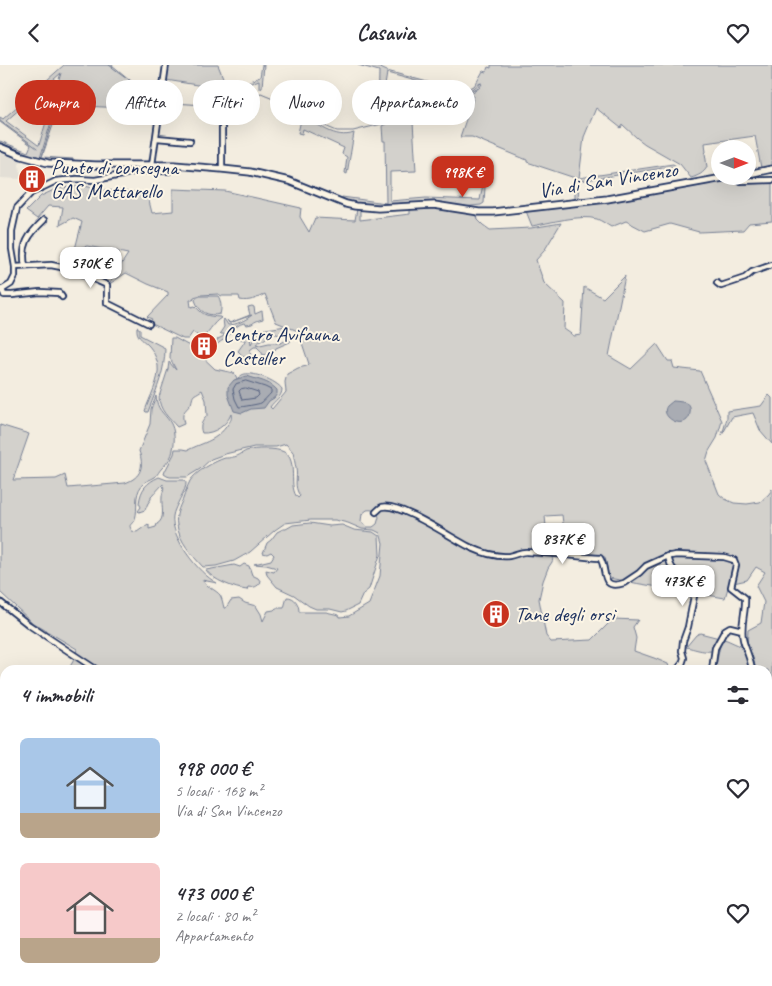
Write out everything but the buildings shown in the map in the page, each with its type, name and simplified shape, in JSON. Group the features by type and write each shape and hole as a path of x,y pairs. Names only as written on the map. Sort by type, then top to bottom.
{"main road":[{"name":"Via di San Vincenzo","path":"0,147 22,156 48,163 152,165 167,168 222,169 250,172 283,179 355,206 378,208 434,205 485,212 520,210 607,199 711,180"},
{"path":"756,172 772,169"}],"street":[{"path":"152,165 166,65"},
{"path":"222,128 222,169"},
{"path":"157,138 190,141"},
{"path":"0,151 8,150"},
{"path":"62,297 59,293 40,292 4,295 1,290 11,284 15,276 12,231 17,208 31,193 56,181 94,180 136,171 167,168"},
{"path":"756,180 772,180"},
{"path":"25,266 23,256 26,243 33,231 44,220"},
{"path":"15,267 51,265 71,269 107,285 107,303 149,324"},
{"path":"716,283 721,286 746,278 752,271 772,265"},
{"path":"376,512 382,507 392,508 417,517 483,553 509,556 522,551 600,558 603,563 604,578 609,583 618,585 624,583 653,561 668,556 724,557 734,560 736,565 731,587 745,598 746,605 742,630 751,665"},
{"path":"668,556 674,571 688,578 694,596 688,627 683,641 682,651 684,658 681,665"},
{"path":"0,602 29,625 89,665"},
{"path":"713,665 715,648 725,630 730,627 742,630"}],"shaded area":[{"path":"64,65 112,65 130,80 106,80 106,107 96,107 96,80 59,80 61,73 53,80 47,80"},
{"path":"168,65 218,65 224,80 193,80 193,84 183,83 183,80 166,80"},
{"path":"262,65 264,65 262,87 260,88 260,80 252,80 260,77"},
{"path":"358,65 374,65 387,71 420,80 412,80 387,73 386,80 379,80 379,71"},
{"path":"491,65 772,65 772,166 761,168 755,136 711,140 711,142 705,143 707,167 700,174 691,178 680,164 645,144 623,125 621,128 596,108 584,137 579,178 575,178 527,162 527,160 472,137 460,137 464,125 475,125 475,90 482,84 480,83 475,87 483,71 486,72 488,67 491,68"},
{"path":"15,108 15,113 6,121 38,145 45,125 50,125 40,158 0,143 0,141 28,152 31,145 0,122 0,117 3,119"},
{"path":"51,125 53,125 42,157 74,159 74,161 41,159"},
{"path":"300,125 318,125 333,133 347,135 354,133 347,174 345,173 347,157 342,154 344,148 303,129 302,134 298,133"},
{"path":"413,125 416,171 390,172 390,201 426,198 480,200 483,184 485,187 484,203 463,207 369,205 342,200 342,197 386,203 385,141 383,141 382,126"},
{"path":"0,153 21,161 19,165 22,179 0,178"},
{"path":"673,164 676,166 579,181 579,178"},
{"path":"575,181 579,181 578,200 575,201"},
{"path":"772,182 772,221 749,223 743,230 699,232 670,224 645,231 626,221 611,227 599,220 590,218 573,218 532,226 526,211 631,198 711,183 711,185 756,185 756,183"},
{"path":"84,186 104,190 147,193 152,213 173,211 173,189 225,191 301,208 300,217 309,232 315,218 355,220 357,209 360,210 360,220 410,214 410,208 427,207 452,210 477,215 478,220 490,230 531,228 561,223 544,251 536,260 544,283 565,303 564,329 574,336 581,335 584,287 603,298 625,276 609,356 631,369 657,344 668,361 672,361 674,368 700,371 722,421 717,438 709,451 706,461 719,494 734,503 747,504 760,502 772,489 772,665 716,665 720,646 712,651 686,647 700,633 727,640 747,649 748,630 761,623 764,602 756,586 765,572 756,567 747,580 729,584 725,598 609,578 605,557 583,556 583,549 572,547 566,548 563,552 555,552 543,581 539,599 546,636 551,642 592,640 613,619 638,620 633,627 636,638 634,651 668,665 71,665 77,649 33,623 0,592 0,425 29,434 13,480 56,479 65,475 68,488 125,483 135,478 140,470 139,451 150,424 151,409 156,396 159,408 173,428 174,446 172,455 155,477 145,482 139,489 136,515 130,525 132,531 137,532 148,524 149,529 156,527 161,519 163,484 151,497 145,510 138,511 141,507 139,503 141,494 147,484 159,477 167,480 184,480 186,486 173,516 173,525 181,544 202,572 217,583 202,580 220,595 224,608 226,608 231,600 239,599 256,606 263,621 268,611 284,608 287,597 296,601 299,612 326,612 339,615 340,617 349,616 369,604 380,576 383,543 380,533 374,530 362,529 335,520 285,523 250,552 234,561 203,567 183,542 178,531 177,522 178,512 189,483 201,471 221,459 230,458 250,450 281,451 291,461 293,488 298,498 300,496 297,489 293,452 286,444 276,447 254,447 225,454 211,459 187,477 170,477 164,474 175,449 188,450 210,440 224,430 231,420 231,414 219,428 211,432 202,433 202,424 207,416 206,400 202,390 194,395 191,404 184,413 184,424 177,427 165,413 159,402 159,397 169,362 176,370 170,358 171,338 175,338 193,348 215,369 234,373 237,378 231,386 242,375 246,374 264,377 275,383 282,389 282,392 270,407 272,409 286,392 285,382 287,374 309,364 298,331 288,327 288,334 272,333 256,344 281,343 291,339 290,342 276,348 270,354 263,355 257,347 254,347 250,350 251,357 249,358 244,357 238,351 245,341 240,339 246,333 250,337 251,344 260,330 286,326 276,322 265,294 247,300 240,300 239,296 222,296 218,294 194,297 193,300 190,300 191,307 195,306 206,315 221,318 201,338 193,332 188,339 183,339 150,323 152,319 147,317 168,295 168,292 126,273 108,285 128,254 87,246 75,249 82,222 73,218 60,225 63,207 48,206 37,219 26,211 41,196 58,188","holes":["367,510 377,513 379,517 377,524 373,527 366,527 361,521 362,514","562,515 565,540 547,537 545,516"]},
{"path":"200,296 218,296 221,305 220,314 204,313 195,300"},
{"path":"248,307 254,307 255,314 262,311 263,319 252,324 240,324 216,346 213,346 218,339 224,336 224,334 220,333 224,327 223,319 228,325 231,325 241,322 252,315 230,323 250,315"},
{"path":"137,327 140,329 140,335 165,348 162,372 148,412 145,411 156,383 158,366 152,349 138,336"},
{"path":"769,395 772,398 772,444 760,430 753,413 732,417 722,435 727,411 761,406"},
{"path":"310,523 330,526 342,525 354,530 373,532 379,536 380,555 369,589 363,594 358,605 346,611 316,609 309,606 294,595 277,587 267,575 266,570 274,572 277,568 254,564 271,560 274,555 271,552 263,553 267,543 277,532 293,525"},
{"path":"244,564 249,566 252,575 261,582 255,587 248,587 247,590 225,583 213,577 206,570 234,565 240,567"}],"water":[{"path":"247,376 270,385 277,390 277,394 264,408 251,409 242,413 234,411 228,395 228,387 234,380"},
{"path":"673,401 689,406 689,417 686,421 673,421 666,414 667,406"}],"waterway":[{"path":"109,65 129,80"},
{"path":"260,93 295,107 320,124 337,131 353,131 386,123 401,108 413,101 444,93 469,92 477,88 481,83"},
{"path":"183,104 193,104"},
{"path":"0,121 37,148"}],"place":[{"name":"Punto di consegna GAS Mattarello","path":"32,179"},
{"name":"Centro Avifauna Casteller","path":"204,346"},
{"name":"Tane degli orsi","path":"496,614"}]}
